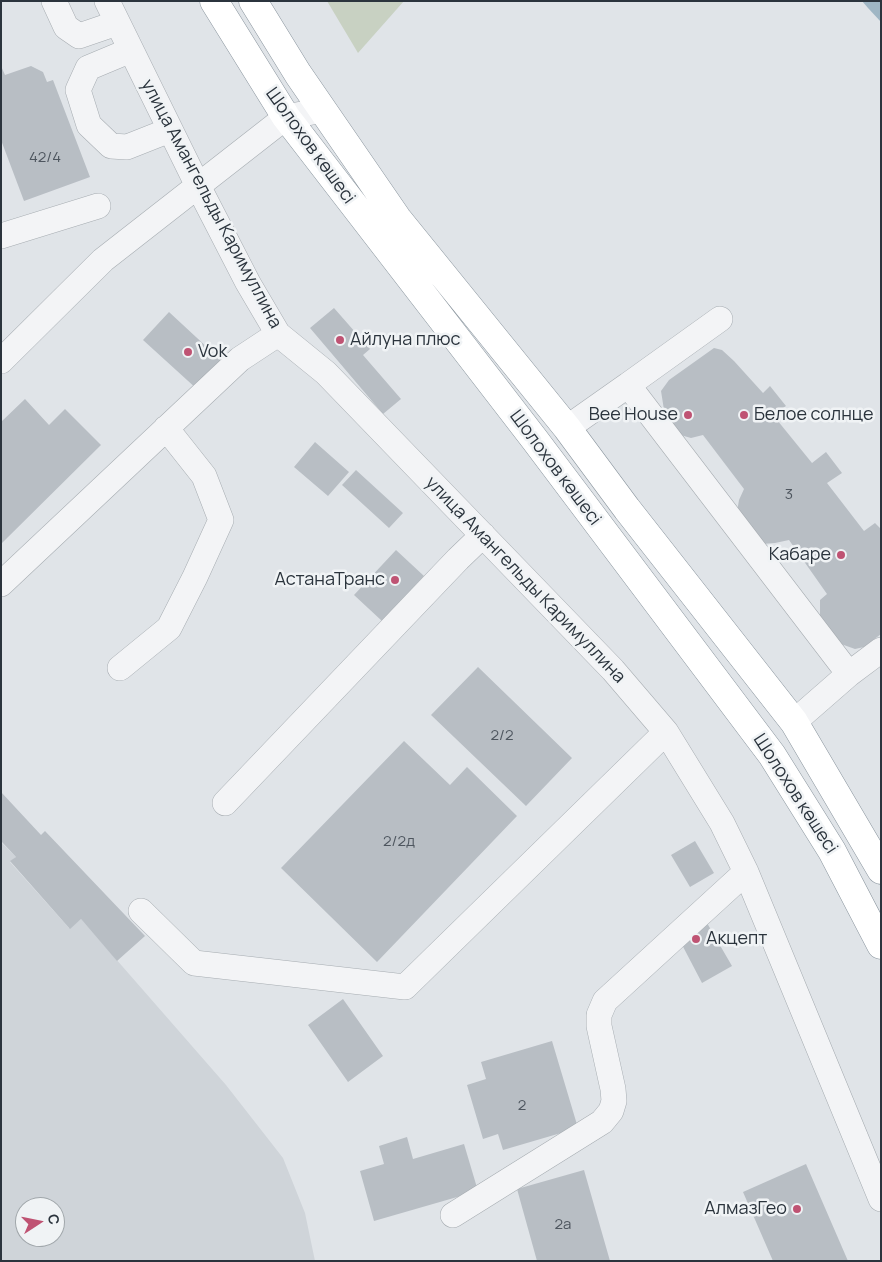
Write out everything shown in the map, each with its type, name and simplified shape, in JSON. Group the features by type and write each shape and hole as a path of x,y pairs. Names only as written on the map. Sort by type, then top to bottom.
{"highway":[{"name":"Шолохов көшесі","path":"214,1 286,117 535,440 772,755 832,850 881,945"},
{"name":"Шолохов көшесі","path":"253,1 298,74 397,218 566,428 794,722 881,870"}],"street":[{"path":"54,1 66,27 79,36 112,12"},
{"name":"улица Амангельды Каримуллина","path":"112,12 248,283 278,334 326,373 613,670 666,732 722,823 746,872 881,1199"},
{"path":"131,50 88,68 78,90 89,125 111,146 127,147 170,130"},
{"path":"1,361 103,260 286,117 323,110"},
{"path":"1,236 98,206"},
{"path":"566,428 720,319"},
{"path":"1,584 240,360 278,334"},
{"path":"628,385 849,674"},
{"path":"120,668 169,628 221,520 204,476 166,428"},
{"path":"225,803 483,535"},
{"path":"794,722 849,674 881,650"},
{"path":"141,911 194,963 405,986 666,732"},
{"path":"453,1216 602,1122 611,1111 614,1101 599,1026 599,1015 606,1001 746,872"}],"shaded area":[{"path":"1,842 16,857 10,862 69,928 81,919 226,1085 283,1158 305,1213 315,1261 1,1261"}],"green space":[{"path":"327,1 404,1 358,53"}],"water":[{"path":"862,1 881,1 881,22 868,8"}],"building":[{"path":"1,66 5,75 31,66 43,72 47,82 53,80 90,177 24,201 1,140"},
{"path":"334,308 370,349 363,355 401,399 383,414 310,328"},
{"path":"169,312 223,362 198,390 143,340"},
{"name":"Белое солнце","path":"714,348 722,350 734,361 763,393 770,386 786,406 773,415 812,463 826,452 842,473 827,483 864,531 875,523 881,529 881,634 864,647 855,649 841,644 820,618 820,600 827,594 789,540 762,544 737,512 739,500 744,489 703,435 691,438 677,434 665,416 661,391 669,380"},
{"path":"25,399 49,425 65,409 101,445 1,544 1,422"},
{"path":"315,442 349,472 328,496 294,467"},
{"path":"356,470 403,513 389,528 342,485"},
{"path":"396,550 424,576 382,621 354,595"},
{"path":"478,667 572,758 526,806 431,715"},
{"path":"404,741 450,785 467,767 517,816 377,962 281,868"},
{"path":"1,792 41,835 45,831 145,936 117,961 81,919 70,929 10,861 16,857 1,841"},
{"path":"695,841 714,873 690,887 671,855"},
{"path":"707,923 732,966 702,983 679,939"},
{"path":"343,999 383,1056 348,1082 308,1025"},
{"path":"552,1041 578,1128 503,1150 498,1134 483,1139 467,1085 486,1079 481,1062"},
{"path":"407,1137 413,1159 464,1144 478,1191 374,1221 360,1171 384,1164 379,1146"},
{"path":"806,1164 848,1261 773,1261 743,1192"},
{"path":"584,1170 610,1261 537,1261 517,1189"}],"place":[{"name":"Айлуна плюс","path":"340,340"},
{"name":"Vok","path":"188,352"},
{"name":"Bee House","path":"688,415"},
{"name":"Белое солнце","path":"744,415"},
{"name":"Кабаре","path":"841,555"},
{"name":"АстанаТранс","path":"395,580"},
{"name":"Акцепт","path":"696,939"},
{"name":"АлмазГео","path":"797,1209"}]}
